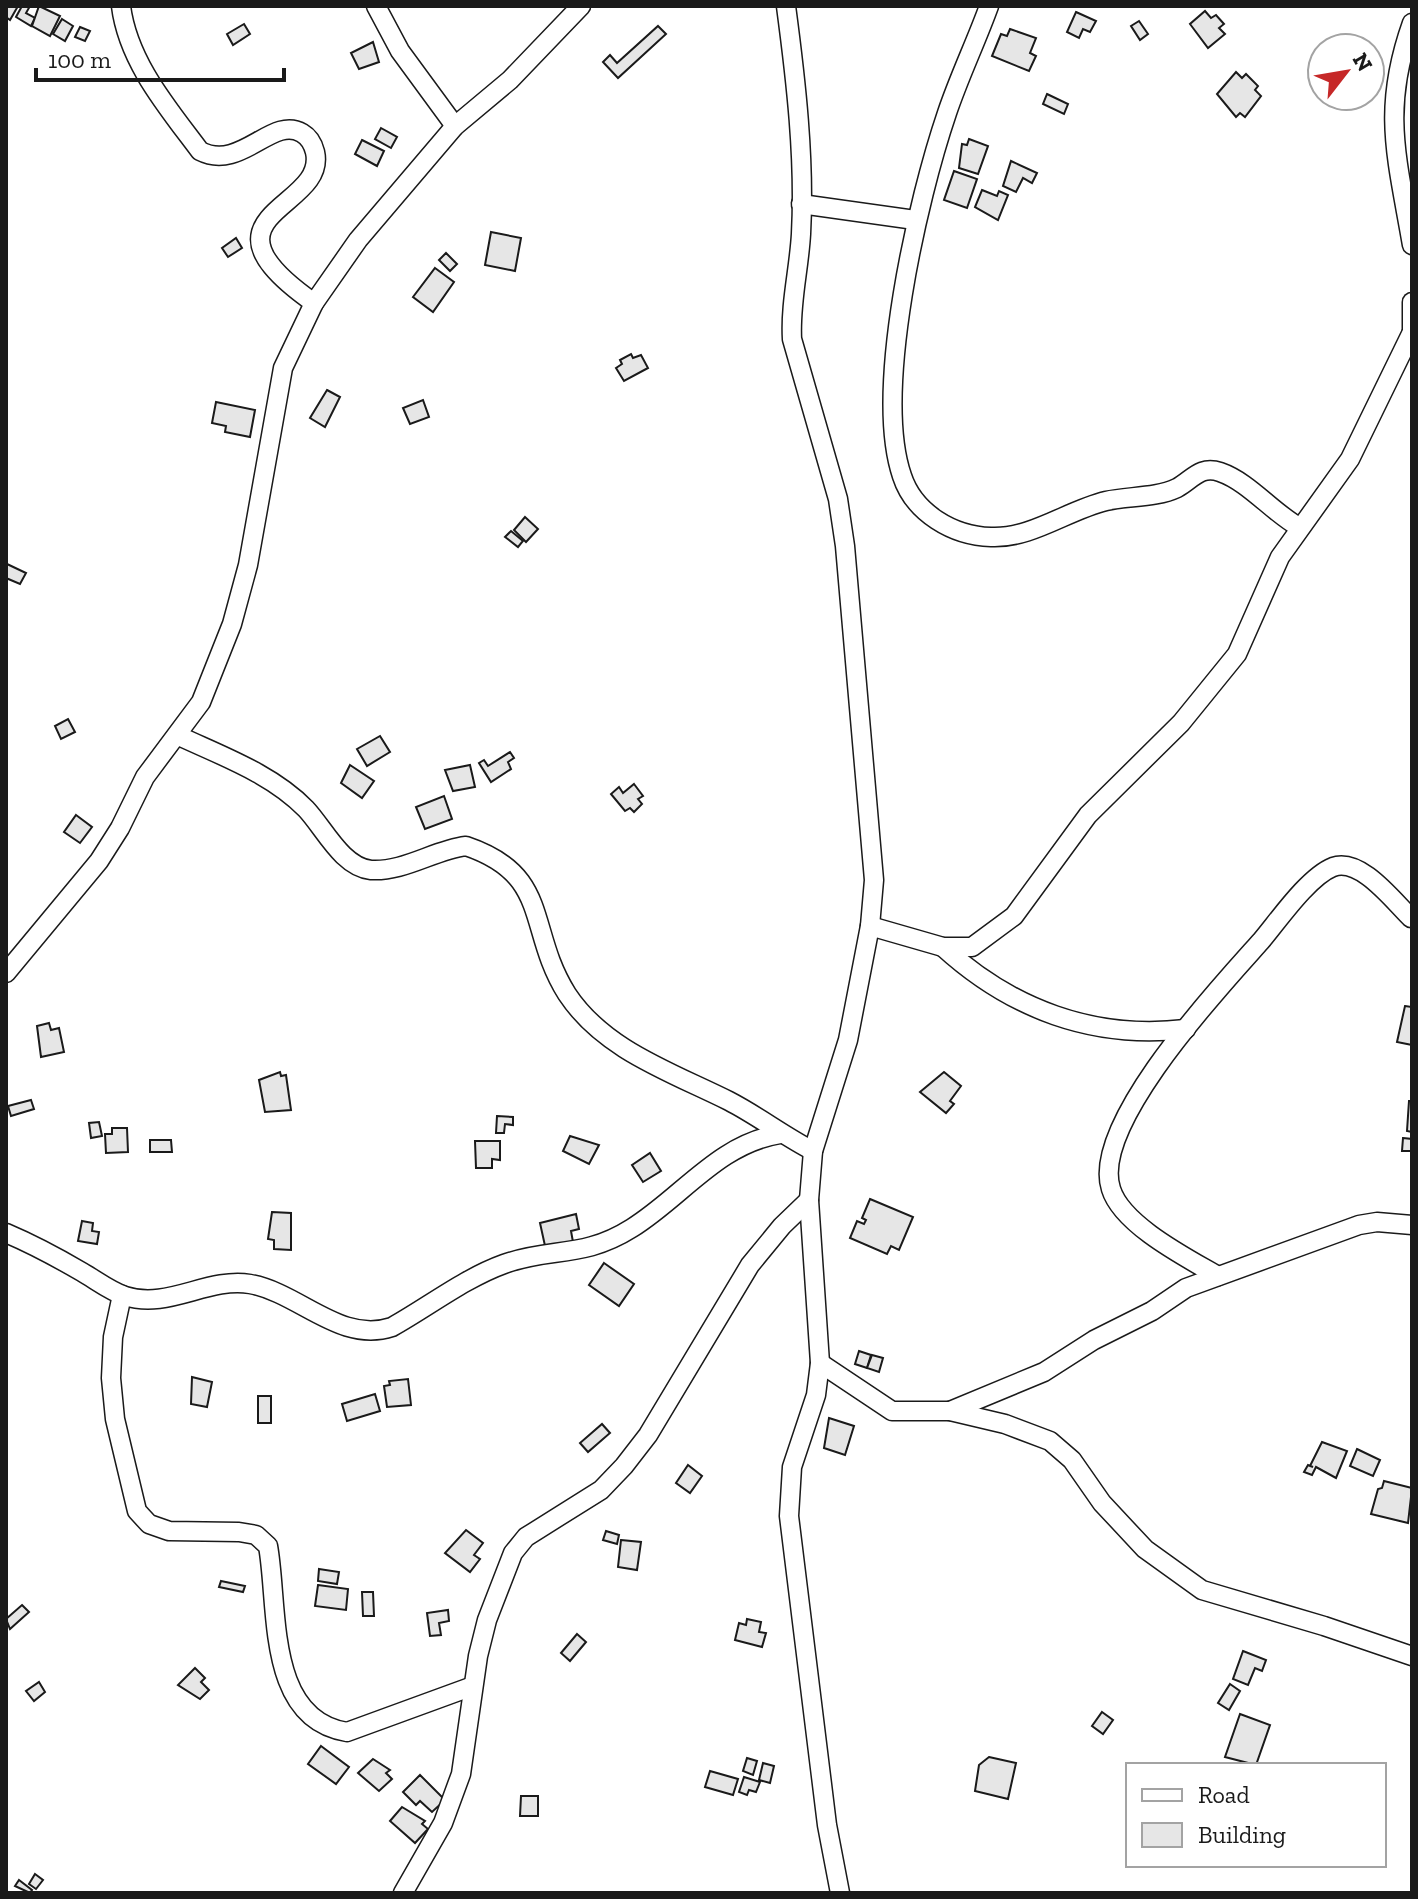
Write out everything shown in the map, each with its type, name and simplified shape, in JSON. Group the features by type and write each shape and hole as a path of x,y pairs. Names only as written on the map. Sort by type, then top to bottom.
{"street":[{"path":"121,6 123,25 140,65 200,151 209,156 231,155 286,129 297,130 309,138 316,154 315,169 304,187 265,218 259,230 260,243 277,271 314,303"},
{"path":"376,6 400,51 455,126"},
{"path":"6,973 99,861 120,828 145,777 179,736 201,702 232,624 257,519 267,443 283,368 314,303 358,240 455,126 510,80 581,6"},
{"path":"786,6 801,153 801,204 791,312 792,339 838,499 845,546 874,880 870,926 848,1040 813,1151 809,1200 820,1363 816,1395 792,1467 789,1516 827,1825 840,1893"},
{"path":"989,6 947,111 915,220 896,362 893,418 896,454 903,479 918,503 935,520 962,532 991,538 1018,535 1104,502 1176,488 1203,470 1218,471 1235,480 1277,515 1299,527"},
{"path":"1412,23 1393,97 1393,131 1412,245"},
{"path":"801,204 915,220"},
{"path":"870,926 943,947 972,947 1014,916 1088,815 1181,723 1237,654 1280,557 1350,459 1412,337 1412,302"},
{"path":"179,736 266,778 305,808 338,849 367,870 387,870 466,846 506,864 526,886 549,963 590,1023 619,1045 732,1102 780,1134 813,1151"},
{"path":"1218,1276 1150,1234 1125,1211 1110,1189 1110,1165 1120,1129 1141,1091 1186,1029 1308,886 1333,867 1348,867 1370,879 1412,915"},
{"path":"943,947 969,972 1017,1001 1052,1016 1117,1031 1147,1033 1186,1029"},
{"path":"6,1233 122,1295 157,1300 211,1284 253,1285 284,1295 343,1326 374,1333 392,1327 505,1263 605,1245 636,1226 729,1153 748,1141 780,1134"},
{"path":"403,1893 443,1823 461,1774 473,1686 487,1620 513,1553 526,1537 601,1490 624,1466 648,1435 750,1265 782,1226 809,1200"},
{"path":"950,1411 1044,1372 1094,1340 1152,1311 1186,1288 1359,1225 1377,1222 1412,1225"},
{"path":"122,1295 113,1337 111,1378 115,1419 137,1511 149,1524 169,1531 239,1532 256,1535 268,1546 277,1650 292,1688 312,1717 327,1729 347,1732 473,1686"},
{"path":"820,1363 892,1411 950,1411 1032,1432 1061,1448 1102,1503 1145,1549 1202,1590 1412,1656"}],"building":[{"path":"6,6 18,6 10,20 6,17"},
{"path":"22,6 30,6 26,13 35,18 31,26 16,17"},
{"path":"39,6 60,16 50,36 32,26"},
{"path":"1205,11 1211,18 1216,15 1224,24 1219,28 1225,34 1208,48 1190,24"},
{"path":"1076,12 1096,21 1090,32 1083,29 1079,38 1067,32"},
{"path":"62,19 73,26 65,41 53,34"},
{"path":"1139,21 1148,34 1140,40 1131,26"},
{"path":"244,24 250,34 233,45 227,34"},
{"path":"658,26 666,34 618,78 603,62 610,55 617,63"},
{"path":"80,27 90,31 85,41 75,37"},
{"path":"1010,29 1036,38 1030,53 1036,56 1029,71 992,56 1001,34 1007,36"},
{"path":"373,42 379,62 359,69 351,53"},
{"path":"1236,72 1242,78 1246,74 1258,86 1255,90 1261,96 1245,117 1240,113 1236,117 1217,94"},
{"path":"1047,94 1068,104 1064,114 1043,104"},
{"path":"381,128 397,137 391,148 375,139"},
{"path":"969,139 988,146 978,174 959,168 962,144 967,145"},
{"path":"362,140 384,151 377,166 355,154"},
{"path":"1011,161 1037,173 1032,183 1023,178 1016,192 1003,186"},
{"path":"954,171 977,179 967,208 944,200"},
{"path":"982,190 997,196 999,191 1008,195 998,220 975,207"},
{"path":"491,232 521,238 515,271 485,265"},
{"path":"236,238 242,248 228,257 222,248"},
{"path":"446,253 457,264 450,271 439,260"},
{"path":"435,268 454,282 433,312 413,297"},
{"path":"631,354 633,358 641,355 648,368 624,381 616,368 622,364 620,360"},
{"path":"327,390 340,397 325,427 310,418"},
{"path":"423,400 429,417 410,424 403,408"},
{"path":"216,402 255,410 250,437 225,432 226,426 212,423"},
{"path":"525,517 538,529 526,542 514,530"},
{"path":"511,531 523,541 518,547 505,537"},
{"path":"7,564 26,573 20,584 6,578"},
{"path":"68,719 75,732 61,739 55,726"},
{"path":"380,736 390,752 367,766 357,749"},
{"path":"510,752 514,758 508,762 511,769 491,782 479,763 484,760 488,766"},
{"path":"350,765 374,781 362,798 341,783"},
{"path":"470,765 475,787 453,791 445,770"},
{"path":"634,784 643,796 638,799 642,804 634,812 630,808 625,811 611,794 619,787 623,793"},
{"path":"444,796 452,819 425,829 416,807"},
{"path":"76,815 92,827 80,843 64,832"},
{"path":"1405,1006 1412,1007 1412,1045 1397,1042"},
{"path":"49,1023 51,1030 59,1028 64,1052 41,1057 37,1026"},
{"path":"280,1072 281,1076 286,1075 291,1110 265,1112 259,1080"},
{"path":"944,1072 961,1086 950,1101 954,1104 946,1113 920,1092"},
{"path":"31,1100 34,1109 11,1116 8,1106"},
{"path":"1409,1101 1412,1101 1412,1132 1407,1131"},
{"path":"497,1116 513,1117 513,1125 505,1124 504,1133 496,1133"},
{"path":"99,1122 102,1136 91,1138 89,1123"},
{"path":"112,1128 127,1128 128,1152 106,1153 105,1134 112,1134"},
{"path":"570,1136 599,1145 589,1164 563,1151"},
{"path":"1403,1138 1412,1139 1412,1151 1402,1151"},
{"path":"150,1140 171,1140 172,1152 150,1152"},
{"path":"475,1141 500,1141 500,1160 492,1159 492,1168 476,1168"},
{"path":"650,1153 661,1171 643,1182 632,1165"},
{"path":"870,1199 913,1217 899,1250 891,1246 887,1254 850,1238 857,1221 864,1224 866,1220 862,1218"},
{"path":"272,1212 291,1213 291,1250 274,1249 274,1240 268,1239"},
{"path":"576,1214 579,1229 571,1231 573,1242 547,1255 540,1223"},
{"path":"82,1221 93,1223 92,1231 99,1232 97,1244 78,1241"},
{"path":"604,1263 634,1284 619,1306 589,1285"},
{"path":"859,1351 871,1355 867,1368 855,1364"},
{"path":"872,1355 883,1358 879,1372 867,1368"},
{"path":"192,1377 212,1382 207,1407 191,1404"},
{"path":"408,1379 411,1405 387,1407 384,1386 390,1385 389,1381"},
{"path":"375,1394 380,1411 347,1421 342,1404"},
{"path":"258,1396 271,1396 271,1423 258,1423"},
{"path":"829,1418 854,1426 845,1455 824,1448"},
{"path":"602,1424 610,1433 588,1452 580,1443"},
{"path":"1322,1442 1347,1451 1336,1478 1316,1467 1312,1475 1304,1472"},
{"path":"1357,1449 1380,1460 1373,1476 1350,1466"},
{"path":"688,1465 702,1476 690,1493 676,1483"},
{"path":"1384,1481 1412,1488 1408,1523 1371,1514 1378,1489 1382,1488"},
{"path":"466,1530 483,1543 474,1555 480,1559 470,1572 445,1553"},
{"path":"606,1531 619,1535 617,1544 603,1540"},
{"path":"621,1540 641,1542 637,1570 618,1567"},
{"path":"319,1569 339,1572 337,1584 318,1581"},
{"path":"221,1581 245,1586 243,1592 219,1587"},
{"path":"318,1585 348,1589 346,1610 315,1606"},
{"path":"362,1592 373,1592 374,1616 363,1616"},
{"path":"22,1605 29,1612 10,1629 6,1619"},
{"path":"448,1610 449,1621 439,1623 441,1635 430,1636 427,1613"},
{"path":"747,1619 761,1622 759,1632 766,1633 762,1647 735,1640 739,1623 746,1625"},
{"path":"577,1634 586,1642 570,1661 561,1653"},
{"path":"1243,1651 1266,1660 1262,1671 1255,1668 1248,1685 1233,1679"},
{"path":"195,1668 205,1678 201,1682 209,1690 200,1699 178,1685"},
{"path":"39,1682 45,1692 34,1701 26,1691"},
{"path":"1230,1684 1240,1691 1229,1710 1218,1703"},
{"path":"1102,1712 1113,1720 1103,1734 1092,1726"},
{"path":"1240,1714 1270,1725 1257,1763 1225,1757"},
{"path":"321,1746 349,1767 336,1784 308,1764"},
{"path":"989,1757 1016,1763 1008,1799 975,1791 979,1765"},
{"path":"747,1758 757,1761 753,1775 743,1771"},
{"path":"373,1759 390,1770 386,1773 392,1779 379,1791 358,1773"},
{"path":"763,1763 774,1766 770,1783 759,1780"},
{"path":"710,1771 738,1779 733,1795 705,1787"},
{"path":"420,1775 445,1800 432,1812 420,1801 416,1805 403,1792"},
{"path":"744,1777 760,1782 756,1792 749,1790 747,1795 739,1792"},
{"path":"521,1796 538,1796 538,1816 520,1816"},
{"path":"402,1807 425,1821 422,1824 428,1829 415,1843 390,1821"},
{"path":"35,1874 43,1880 36,1889 29,1884"},
{"path":"19,1880 32,1890 30,1893 15,1886"}]}
